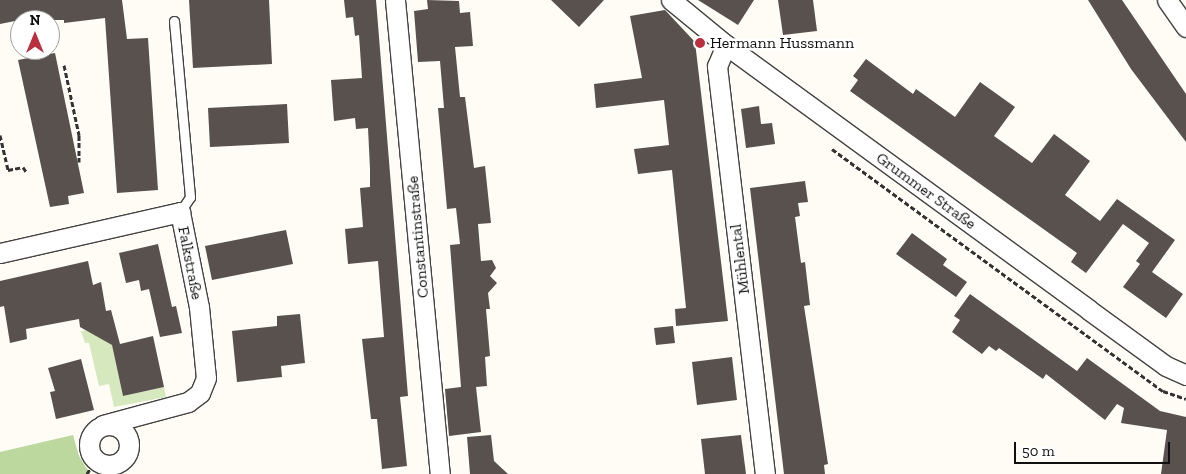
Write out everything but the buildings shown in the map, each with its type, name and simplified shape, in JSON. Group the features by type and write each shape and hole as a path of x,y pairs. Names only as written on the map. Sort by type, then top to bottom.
{"street":[{"name":"Constantinstraße","path":"395,0 440,474"},
{"name":"Grummer Straße","path":"671,0 726,45 1166,366 1186,375"},
{"path":"1167,0 1186,27"},
{"name":"Mühlental","path":"726,45 717,66 765,474"},
{"name":"Falkstraße","path":"0,253 180,212 199,307 206,378 200,393 188,402 103,425"}],"lane":[{"path":"174,21 190,197 180,212"}],"path":[{"path":"64,65 79,135 79,162"},
{"path":"0,134 8,170 23,168 27,173"},
{"path":"87,474 92,465"}],"green space":[{"path":"89,330 112,345 123,396 164,387 166,397 114,407 109,384 99,386 89,343 85,343 81,331"},
{"path":"73,435 79,456 90,474 0,474 0,452"}],"place":[{"name":"Hermann Hussmann","path":"700,43"}]}
